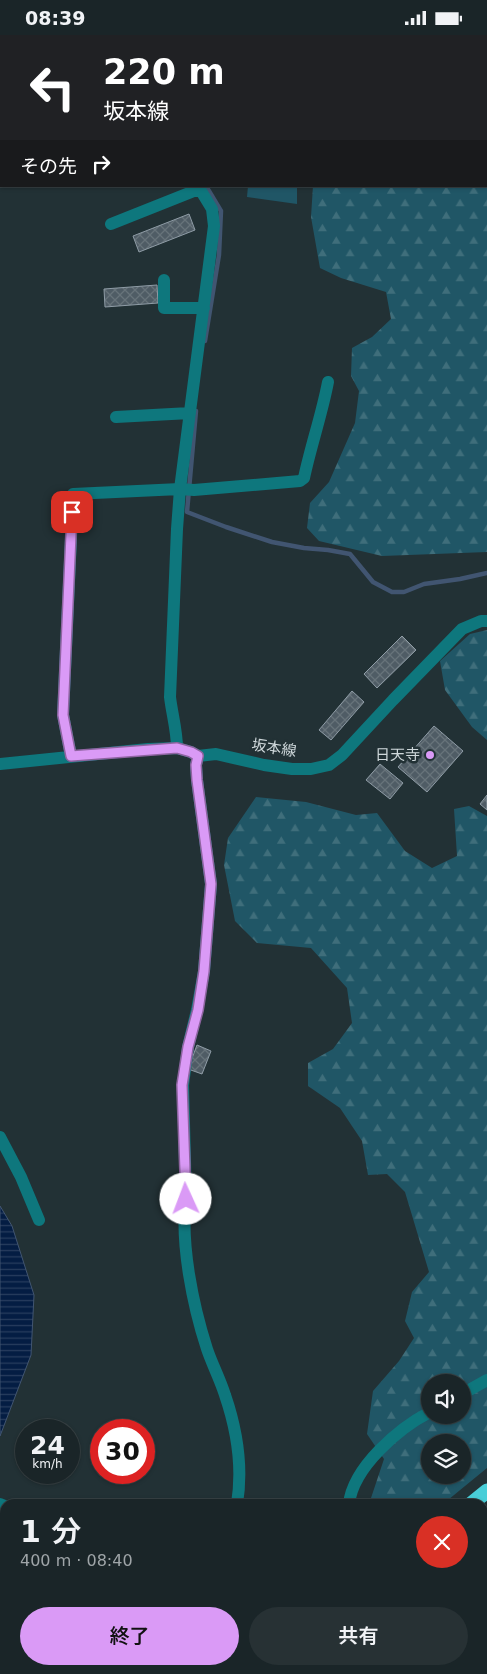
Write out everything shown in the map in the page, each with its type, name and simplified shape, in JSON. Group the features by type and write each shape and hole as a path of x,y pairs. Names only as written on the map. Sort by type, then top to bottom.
{"highway":[{"path":"477,1499 487,1491"}],"street":[{"path":"111,224 199,187 212,209 214,217 190,413 186,489 177,529 170,697 177,736 177,748"},
{"path":"164,279 164,308 204,308"},
{"path":"71,756 63,715 72,493 186,489 300,481 304,478 328,382"},
{"path":"116,417 190,413"},
{"name":"坂本線","path":"0,764 71,756 177,748 198,756 216,754 292,769 311,769 329,765 342,755 462,629 481,621 487,621"},
{"path":"198,756 196,765 197,780 211,884 204,971 182,1085 186,1199 184,1213 189,1271 198,1316 207,1349 225,1395 235,1432 240,1464 238,1499"},
{"path":"0,1137 21,1177 39,1221"},
{"path":"471,1389 487,1381"},
{"path":"350,1499 354,1485 371,1460 389,1439 421,1418"}],"green space":[{"path":"248,187 297,187 297,204 247,197"},
{"path":"313,187 487,187 487,552 382,556 319,541 307,528 310,503 329,482 355,423 359,391 351,376 352,348 372,337 391,319 386,292 341,278 320,268 311,217"},
{"path":"487,630 487,740 472,727 445,690 440,661 470,634"},
{"path":"256,797 306,802 356,815 377,813 405,851 432,868 457,856 454,809 469,806 487,816 487,1468 471,1481 471,1434 421,1434 421,1484 467,1484 449,1499 371,1499 384,1459 367,1434 373,1391 399,1361 414,1338 405,1321 412,1292 429,1272 405,1192 387,1174 368,1175 362,1141 340,1108 308,1086 308,1063 333,1049 352,1023 347,988 311,948 257,943 235,921 224,865 228,838"}],"shaded area":[{"path":"0,1206 12,1226 34,1295 31,1355 0,1436"}],"building":[{"path":"189,214 195,230 139,252 133,236"},
{"path":"157,285 158,303 105,307 104,289"},
{"path":"402,636 416,650 377,688 364,674"},
{"path":"352,691 364,702 331,740 319,730"},
{"path":"434,726 463,751 427,792 398,767"},
{"path":"380,764 403,783 390,799 366,780"},
{"path":"487,795 487,810 480,804"},
{"path":"197,1045 211,1051 202,1074 188,1069"}],"waterway":[{"path":"205,341 219,255 221,211 207,187"},
{"path":"196,411 187,512 272,542 350,554 373,582 392,592 404,592 424,584 487,573"}],"place":[{"name":"日天寺","path":"430,755"}],"route":[{"path":"72,512 63,715 71,756 177,748 198,756 196,765 197,780 211,884 204,971 182,1085 186,1199"}]}
